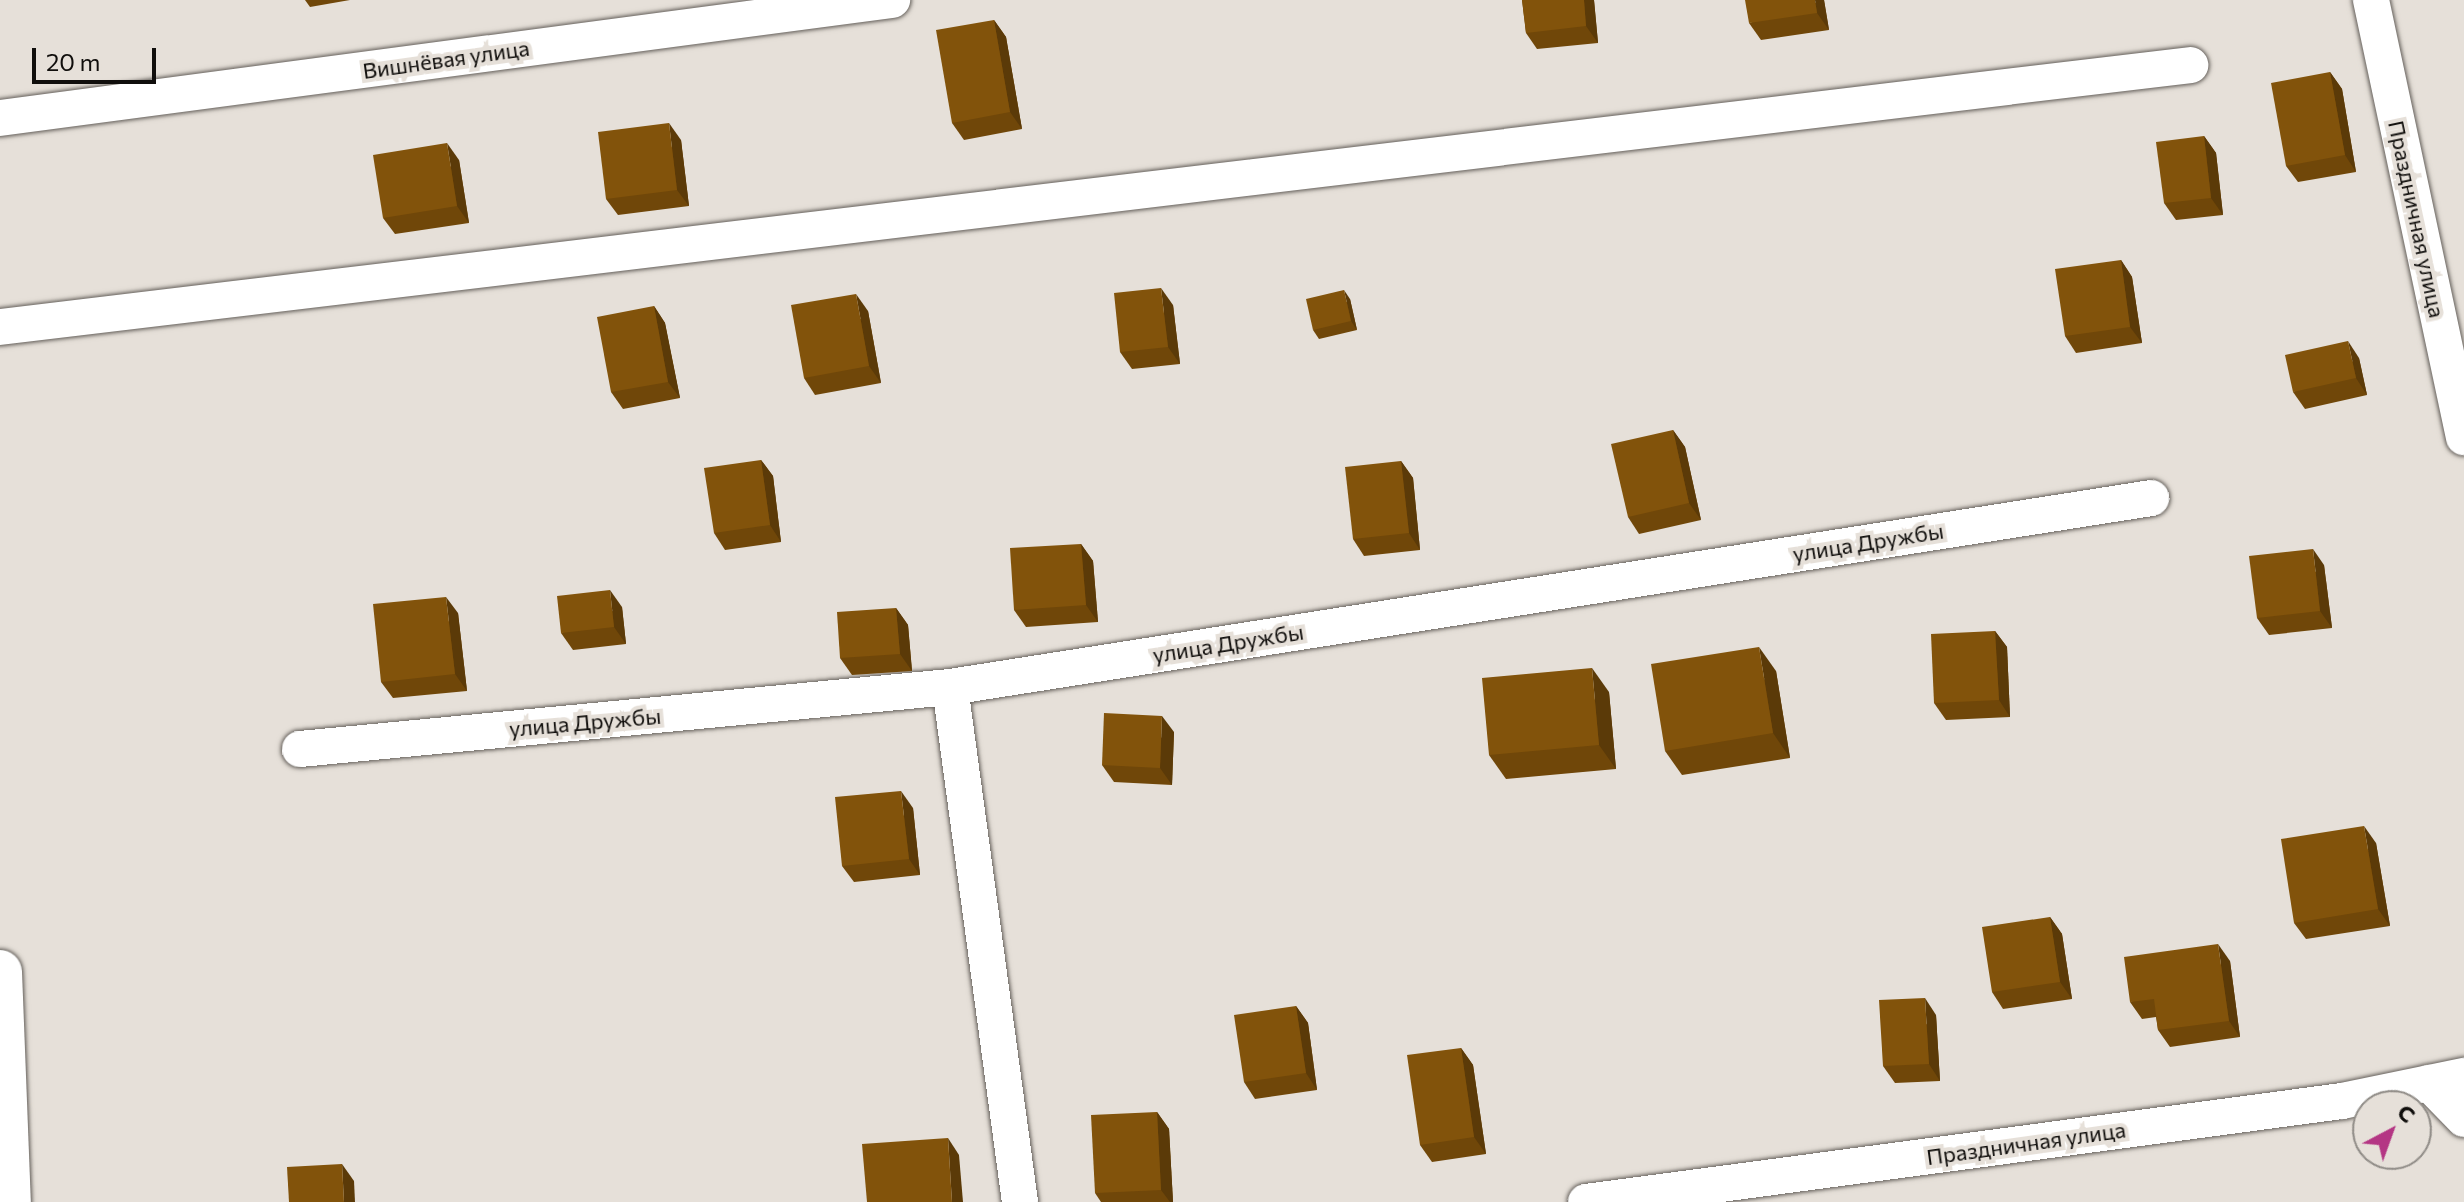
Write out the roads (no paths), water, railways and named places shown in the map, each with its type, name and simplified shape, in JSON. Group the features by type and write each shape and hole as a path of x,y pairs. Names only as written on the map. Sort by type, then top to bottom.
{"street":[{"name":"Вишнёвая улица","path":"0,118 892,0"},
{"name":"Праздничная улица","path":"2371,0 2464,437"},
{"path":"0,327 2190,65"},
{"name":"улица Дружбы","path":"300,749 950,687 2151,498"},
{"path":"950,687 1020,1202"},
{"path":"0,972 9,1202"},
{"name":"Праздничная улица","path":"1586,1202 2342,1101 2464,1076"},
{"path":"2429,1083 2464,1119"}]}
